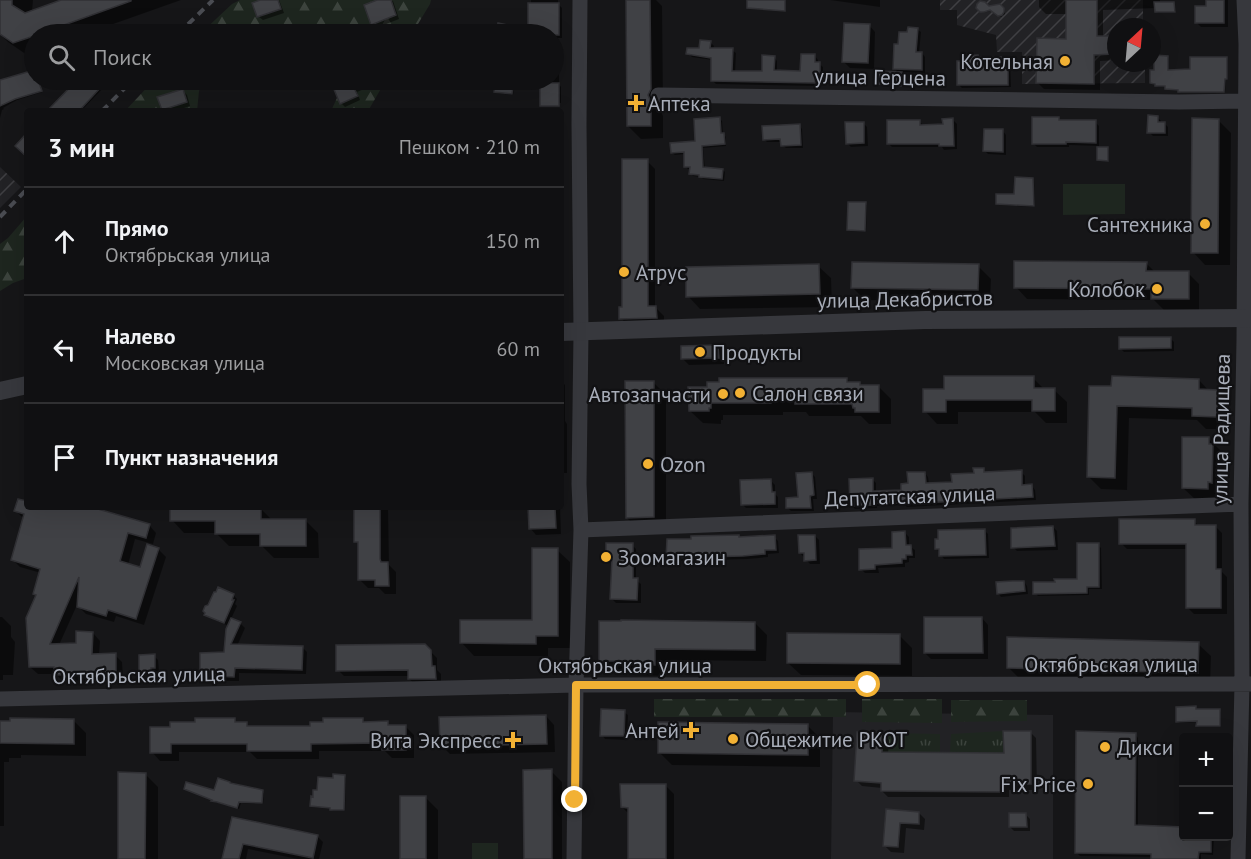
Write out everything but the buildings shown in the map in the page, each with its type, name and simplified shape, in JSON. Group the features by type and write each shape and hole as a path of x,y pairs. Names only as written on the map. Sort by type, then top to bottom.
{"street":[{"path":"574,859 581,530 579,484 580,0"},
{"name":"улица Радищева","path":"1238,859 1247,684 1244,513 1248,318 1244,0"},
{"name":"улица Герцена","path":"658,95 1245,101"},
{"name":"улица Декабристов","path":"564,332 925,320 1248,318"},
{"path":"0,391 24,386"},
{"name":"Депутатская улица","path":"581,530 1244,513"},
{"name":"Октябрьская улица","path":"0,699 576,685 1247,684"}],"shaded area":[{"path":"940,0 1143,0 1143,18 1107,18 1107,72 1145,72 1145,83 1022,84 1022,52 997,52 996,35 957,25 957,10 940,10"},
{"path":"0,167 21,187 0,208"},
{"path":"833,712 1053,715 1053,859 831,859"}],"green space":[{"path":"240,0 431,0 418,24 211,24 232,4"},
{"path":"145,90 200,90 197,108 128,108"},
{"path":"341,90 380,90 370,108 332,108"},
{"path":"1063,184 1125,184 1125,214 1063,215"},
{"path":"24,219 24,279 0,291 0,244"},
{"path":"654,699 846,699 846,717 654,717"},
{"path":"862,699 942,699 942,723 862,722"},
{"path":"951,700 1027,700 1027,721 951,722"},
{"path":"1003,731 1004,753 950,753 951,734"},
{"path":"883,733 940,734 940,752 882,752"},
{"path":"472,843 498,843 498,859 472,859"}],"railway":[{"path":"188,24 213,0"},
{"path":"105,108 123,90"},
{"path":"0,217 24,192"}],"place":[{"name":"Котельная","path":"1065,61"},
{"name":"Аптека","path":"636,103"},
{"name":"Сантехника","path":"1205,224"},
{"name":"Атрус","path":"624,272"},
{"name":"Колобок","path":"1157,289"},
{"name":"Продукты","path":"700,352"},
{"name":"Салон связи","path":"740,393"},
{"name":"Автозапчасти","path":"723,394"},
{"name":"Ozon","path":"648,464"},
{"name":"Зоомагазин","path":"606,557"},
{"name":"Антей","path":"691,730"},
{"name":"Общежитие РКОТ","path":"733,739"},
{"name":"Вита Экспресс","path":"513,740"},
{"name":"Дикси","path":"1105,747"},
{"name":"Fix Price","path":"1088,784"}],"route":[{"path":"575,800 576,685 868,685"}]}
